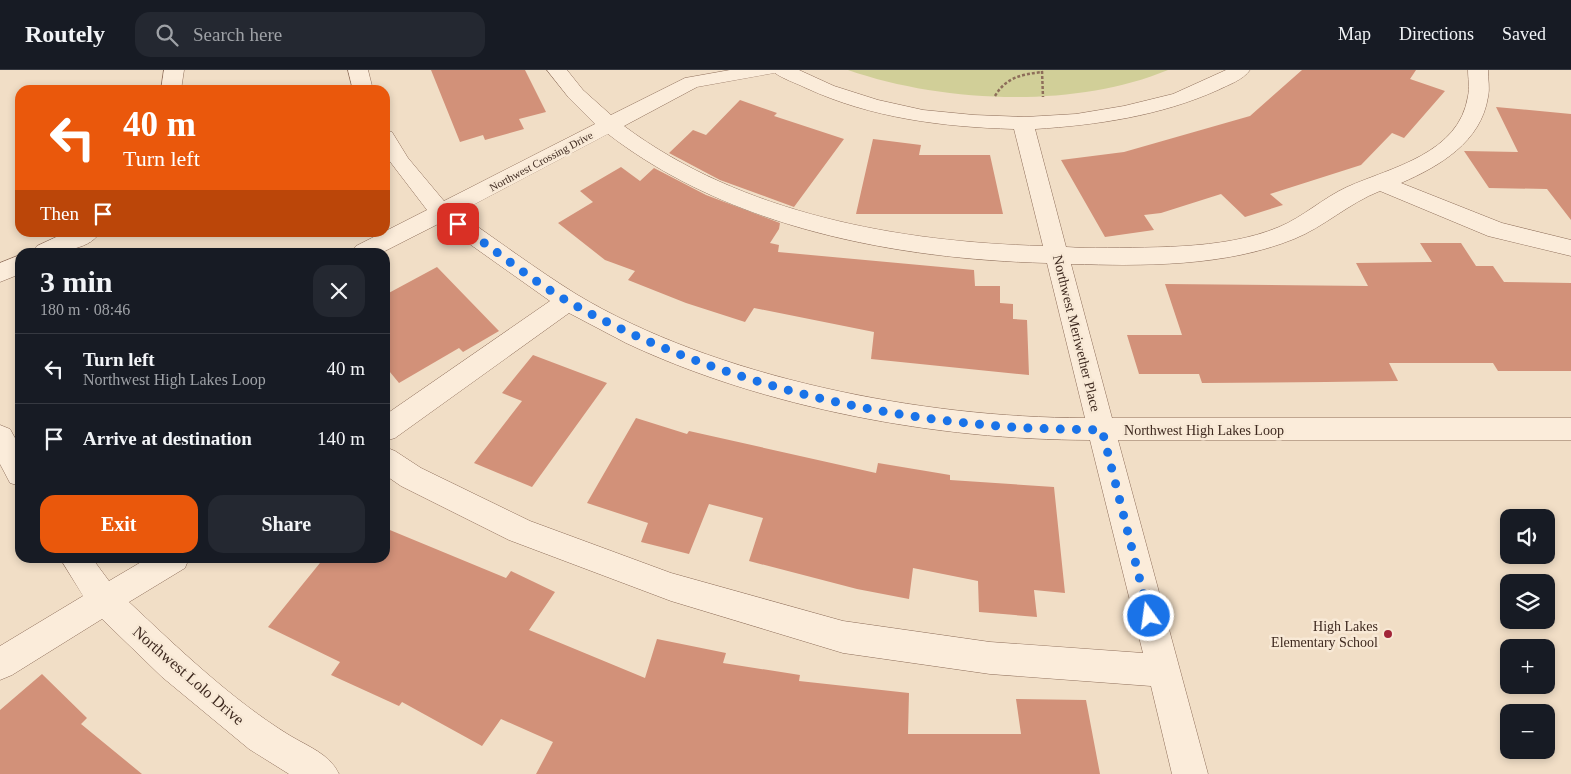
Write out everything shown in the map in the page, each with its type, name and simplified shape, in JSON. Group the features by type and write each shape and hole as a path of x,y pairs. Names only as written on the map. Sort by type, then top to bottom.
{"street":[{"path":"172,85 174,70"},
{"path":"358,70 362,85"},
{"path":"557,70 582,101 609,125 660,159 694,177 752,202 814,222 881,237 941,247 1057,255 1180,254 1246,245 1295,229 1346,197 1428,163 1457,140 1476,106 1480,83 1478,70"},
{"name":"Northwest Crossing Drive","path":"372,248 609,125 698,76 767,70"},
{"path":"783,70 817,86 874,104 934,116 1023,124 1097,118 1143,109 1208,87 1240,70"},
{"name":"Northwest Meriwether Place","path":"1023,124 1190,774"},
{"name":"Northwest High Lakes Loop","path":"390,145 400,162 442,213 568,301 636,336 700,362 772,385 832,400 954,422 1017,428 1102,430 1571,429"},
{"path":"1381,183 1496,230 1571,248"},
{"path":"54,248 78,237"},
{"path":"0,273 15,266"},
{"path":"390,426 568,301"},
{"path":"15,430 0,437 15,465"},
{"path":"390,462 411,477 520,531 671,587 843,637 990,658 1163,671"},
{"name":"Northwest Lolo Drive","path":"78,563 103,599 174,666 261,737 320,774"},
{"path":"0,664 103,599 165,563"}],"path":[{"path":"995,122 991,103 1001,86 1014,77 1043,72"}],"shaded area":[{"path":"848,70 1168,70 1131,83 1092,91 1050,96 1008,97 966,95 925,89 885,81"}],"building":[{"path":"431,70 525,70 546,112 519,119 524,129 485,140 483,135 460,142"},
{"path":"1302,70 1416,70 1410,79 1445,91 1404,138 1392,133 1361,165 1270,194 1283,205 1245,217 1221,194 1161,213 1144,215 1154,230 1105,237 1061,160 1124,152 1250,116"},
{"path":"740,100 777,113 774,116 844,139 794,207 720,180 669,153 693,130 706,135"},
{"path":"1496,107 1571,114 1571,220 1547,189 1489,188 1464,151 1518,152"},
{"path":"873,139 921,145 919,155 990,155 1003,214 856,214"},
{"path":"621,167 640,181 654,168 706,195 780,223 779,229 770,243 779,245 778,252 974,270 975,286 1000,286 1000,303 1013,304 1013,319 1027,320 1029,375 871,359 874,332 754,308 745,322 686,303 628,280 635,271 605,260 558,223 593,202 580,191"},
{"path":"1420,243 1461,243 1476,266 1493,266 1504,282 1571,283 1571,371 1498,371 1493,363 1389,363 1398,381 1202,383 1199,374 1139,374 1127,335 1182,335 1165,284 1368,286 1356,263 1432,262"},
{"path":"437,267 499,331 463,352 459,348 399,383 390,372 390,292"},
{"path":"533,355 607,383 532,487 474,463 522,401 502,393"},
{"path":"636,418 687,434 689,431 876,473 878,463 950,475 950,480 1054,487 1065,593 1034,590 1037,617 979,612 978,581 913,568 909,599 857,589 749,561 763,518 709,504 689,554 641,542 648,523 587,503"},
{"path":"390,530 506,578 511,571 555,592 529,630 645,678 657,639 726,653 723,663 800,675 799,681 909,693 908,734 1021,734 1016,699 1086,700 1100,774 536,774 553,742 501,719 482,746 402,702 399,706 331,675 340,662 268,627 320,563 390,563"},
{"path":"42,674 87,718 81,724 142,774 0,774 0,710"}],"place":[{"name":"High Lakes Elementary School","path":"1388,634"}],"route":[{"path":"458,224 568,301 636,336 700,362 802,393 852,405 925,418 1002,426 1102,430 1149,616"}]}
